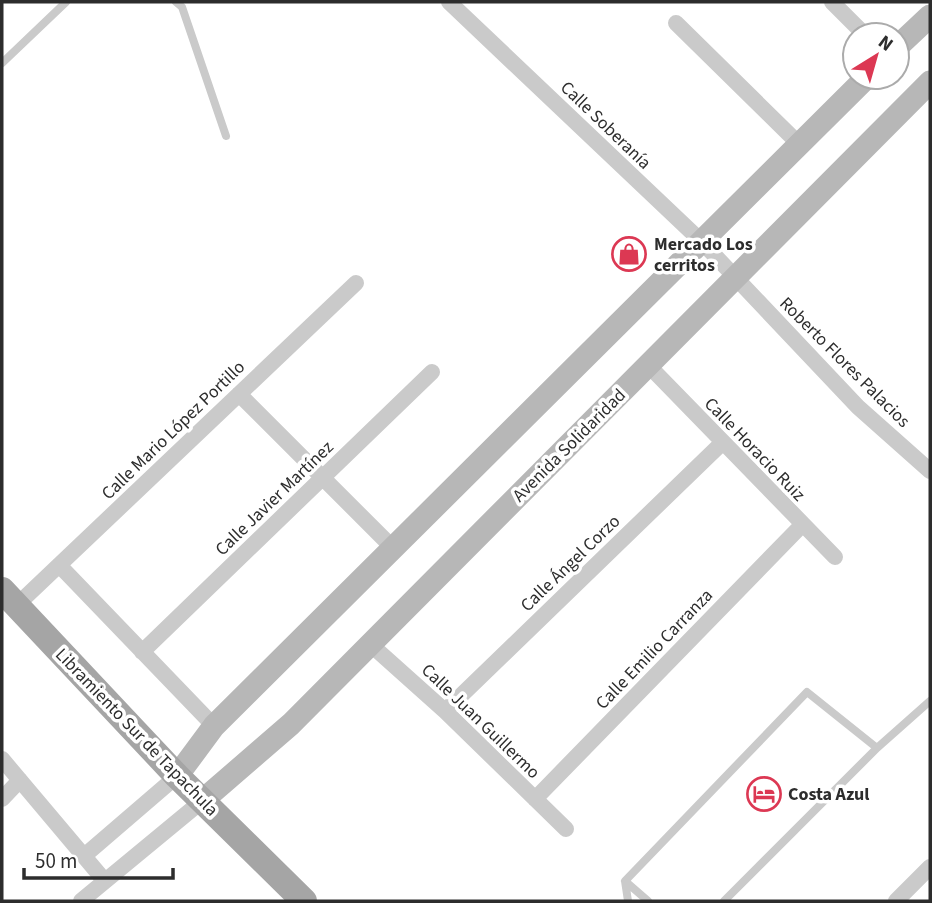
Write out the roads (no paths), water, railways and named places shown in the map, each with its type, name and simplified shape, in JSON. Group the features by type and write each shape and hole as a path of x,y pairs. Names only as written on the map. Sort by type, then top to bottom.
{"main road":[{"path":"911,34 930,16"},
{"name":"Avenida Solidaridad","path":"202,801 291,724 930,82"},
{"path":"177,776 214,726 853,91"},
{"name":"Libramiento Sur de Tapachula","path":"9,598 177,776 304,901"}],"street":[{"name":"Calle Soberanía","path":"449,2 701,241 735,277"},
{"path":"832,2 851,21"},
{"path":"676,23 799,144"},
{"name":"Roberto Flores Palacios","path":"735,277 858,407 930,471"},
{"name":"Calle Mario López Portillo","path":"9,598 59,565 356,283"},
{"name":"Calle Horacio Ruiz","path":"649,366 835,557"},
{"name":"Calle Javier Martínez","path":"142,652 432,372"},
{"path":"239,394 393,548"},
{"name":"Calle Ángel Corzo","path":"445,711 722,443"},
{"name":"Calle Emilio Carranza","path":"535,799 802,526"},
{"path":"59,565 214,726"},
{"name":"Calle Juan Guillermo","path":"369,643 445,711 566,829"},
{"path":"2,759 104,880"},
{"path":"84,856 177,776"},
{"path":"2,799 20,780"},
{"path":"83,901 104,880 202,801"},
{"path":"896,901 930,867"}],"lane":[{"path":"2,63 66,2"},
{"path":"176,2 182,7 226,136"},
{"path":"625,881 807,692 877,748"},
{"path":"724,901 877,748 930,701"},
{"path":"625,881 628,901"},
{"path":"625,881 648,901"}],"place":[{"name":"Mercado Los cerritos","path":"629,254"},
{"name":"Costa Azul","path":"764,794"}]}
